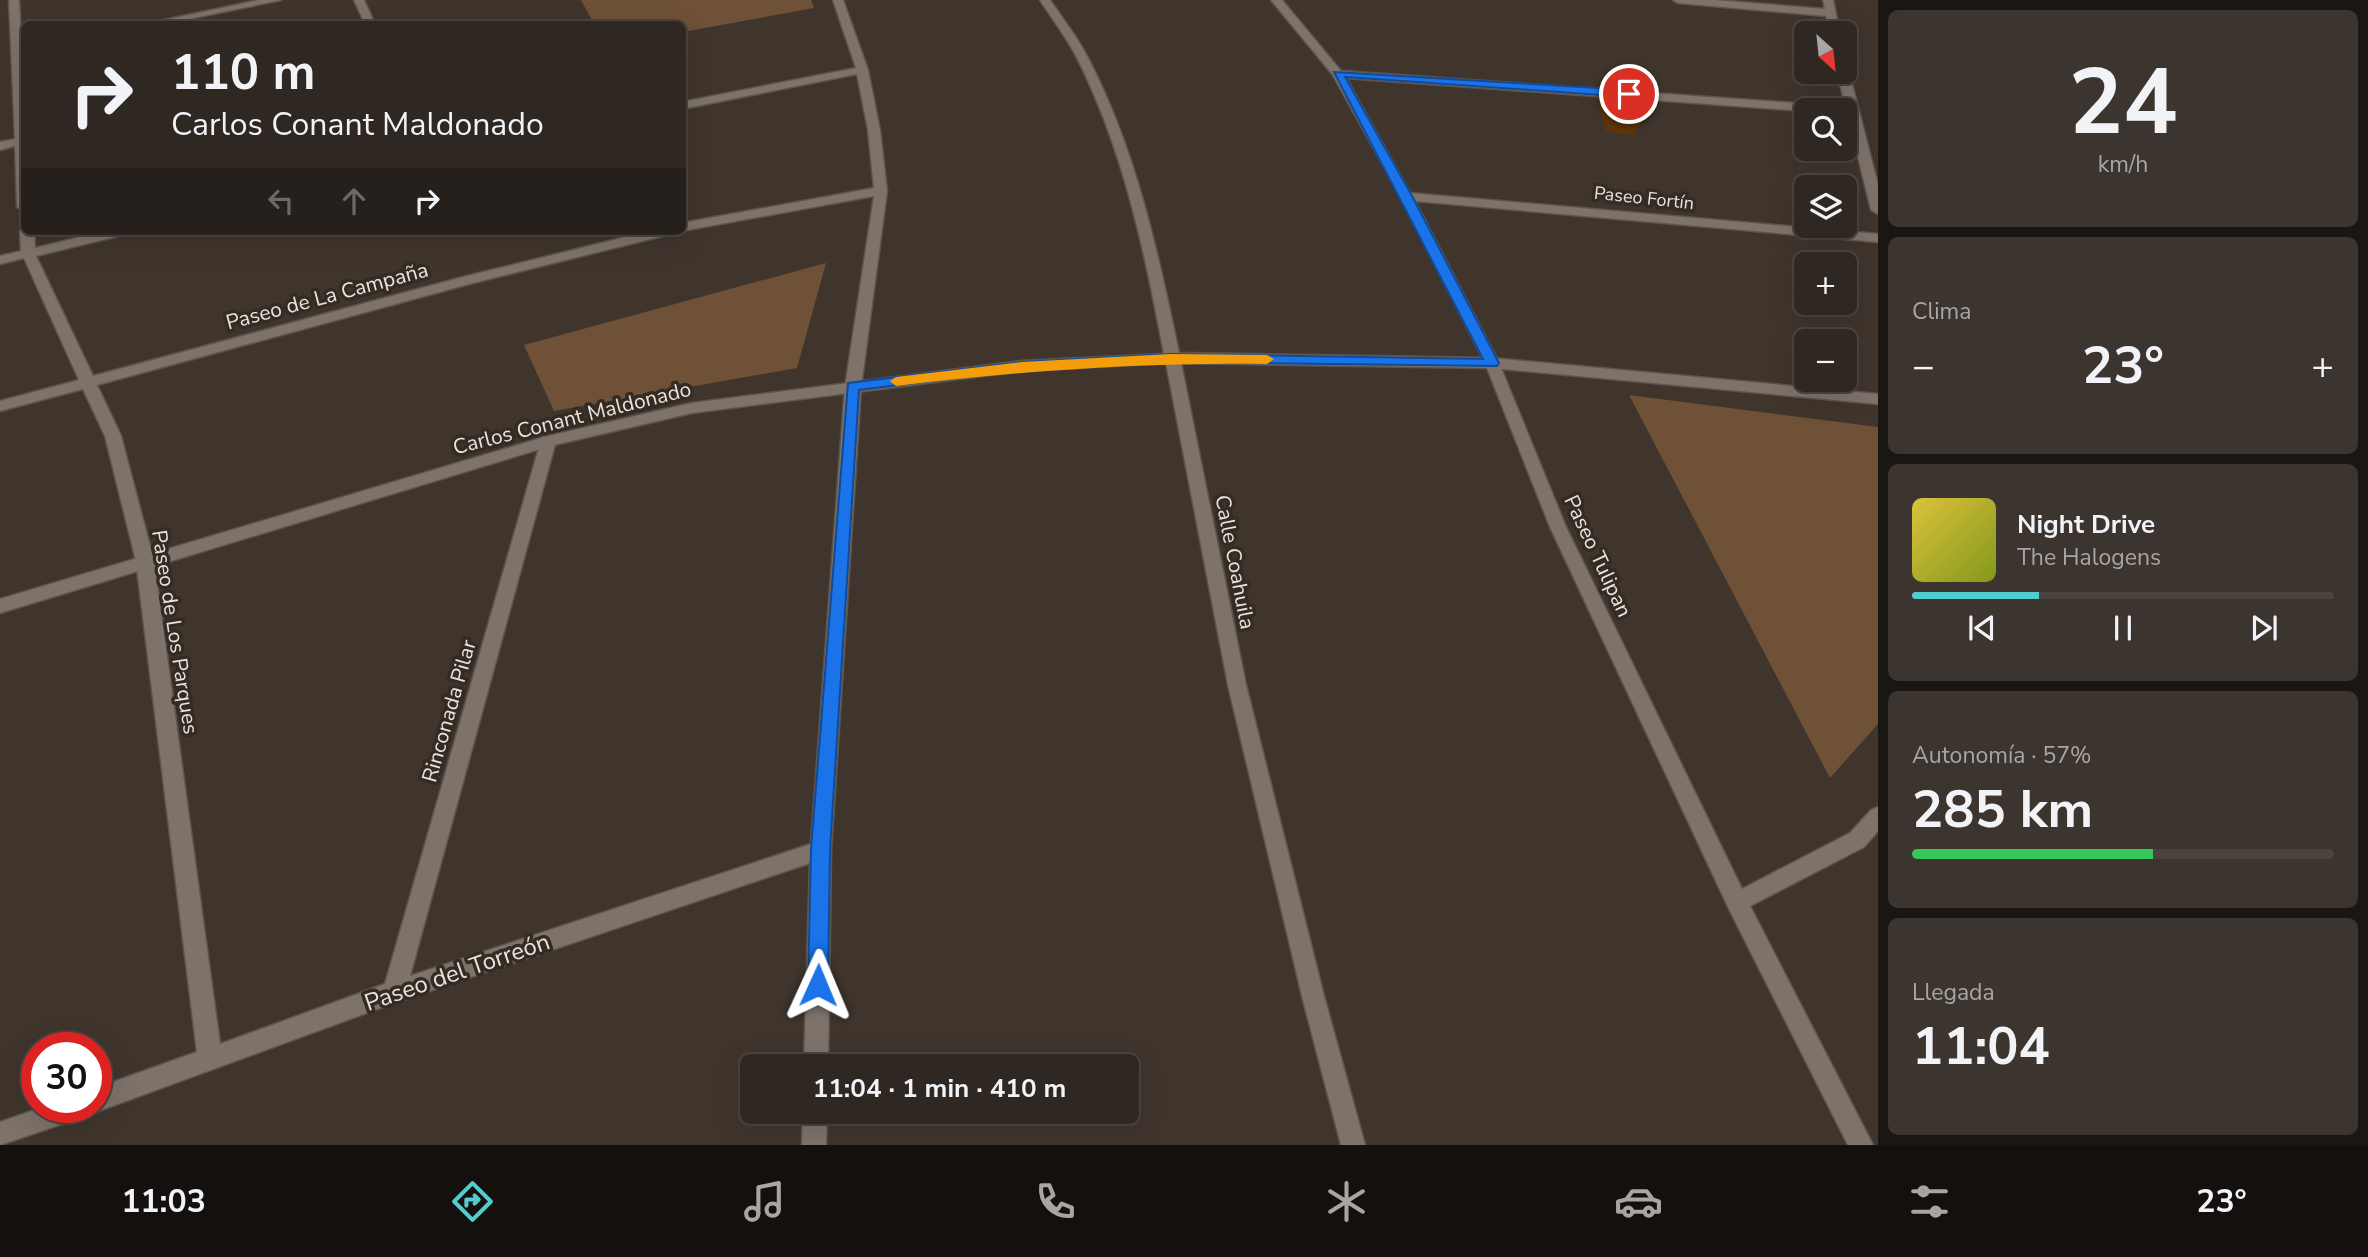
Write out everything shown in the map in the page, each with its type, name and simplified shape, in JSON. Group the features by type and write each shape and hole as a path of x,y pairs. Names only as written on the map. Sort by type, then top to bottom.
{"street":[{"path":"14,0 20,50 21,96"},
{"path":"166,21 276,0"},
{"path":"359,0 369,21"},
{"path":"816,1054 821,850 853,387 881,191 874,130 862,70 838,0"},
{"name":"Calle Coahuila","path":"1045,0 1082,57 1118,139 1151,251 1237,685 1313,996 1353,1145"},
{"name":"Paseo Tulipan","path":"1276,0 1338,74 1406,196 1492,363 1558,527 1737,902 1861,1145"},
{"path":"1678,0 1830,13"},
{"path":"1828,0 1832,21"},
{"path":"0,54 20,50"},
{"path":"686,105 862,70"},
{"path":"1338,74 1794,107"},
{"path":"0,145 21,141"},
{"path":"1857,141 1878,210"},
{"path":"686,226 881,191"},
{"name":"Paseo Fortín","path":"1406,196 1560,207 1878,238"},
{"name":"Paseo de Los Parques","path":"27,235 28,253 113,436 145,561 210,1060"},
{"path":"0,260 105,235"},
{"name":"Paseo de La Campaña","path":"0,405 651,235"},
{"name":"Carlos Conant Maldonado","path":"0,606 548,441 692,408 1022,366 1171,358 1492,363 1739,384 1878,400"},
{"name":"Rinconada Pilar","path":"394,992 548,441"},
{"path":"1737,902 1857,840 1878,817"},
{"name":"Paseo del Torreón","path":"112,1094 394,992 821,850"},
{"path":"0,1134 31,1123"},
{"path":"814,1145 815,1124"}],"shaded area":[{"path":"581,0 811,0 814,8 686,31 686,21 592,21"},
{"path":"826,263 797,368 554,411 524,345"},
{"path":"1629,395 1878,427 1878,724 1830,778"}],"building":[{"path":"1606,92 1634,95 1642,119 1613,116"}],"slow traffic":[{"path":"896,381 1022,366 1171,358 1267,359"}],"route":[{"path":"818,985 821,850 853,387 1022,366 1171,358 1492,363 1406,196 1338,74 1629,94"}]}
